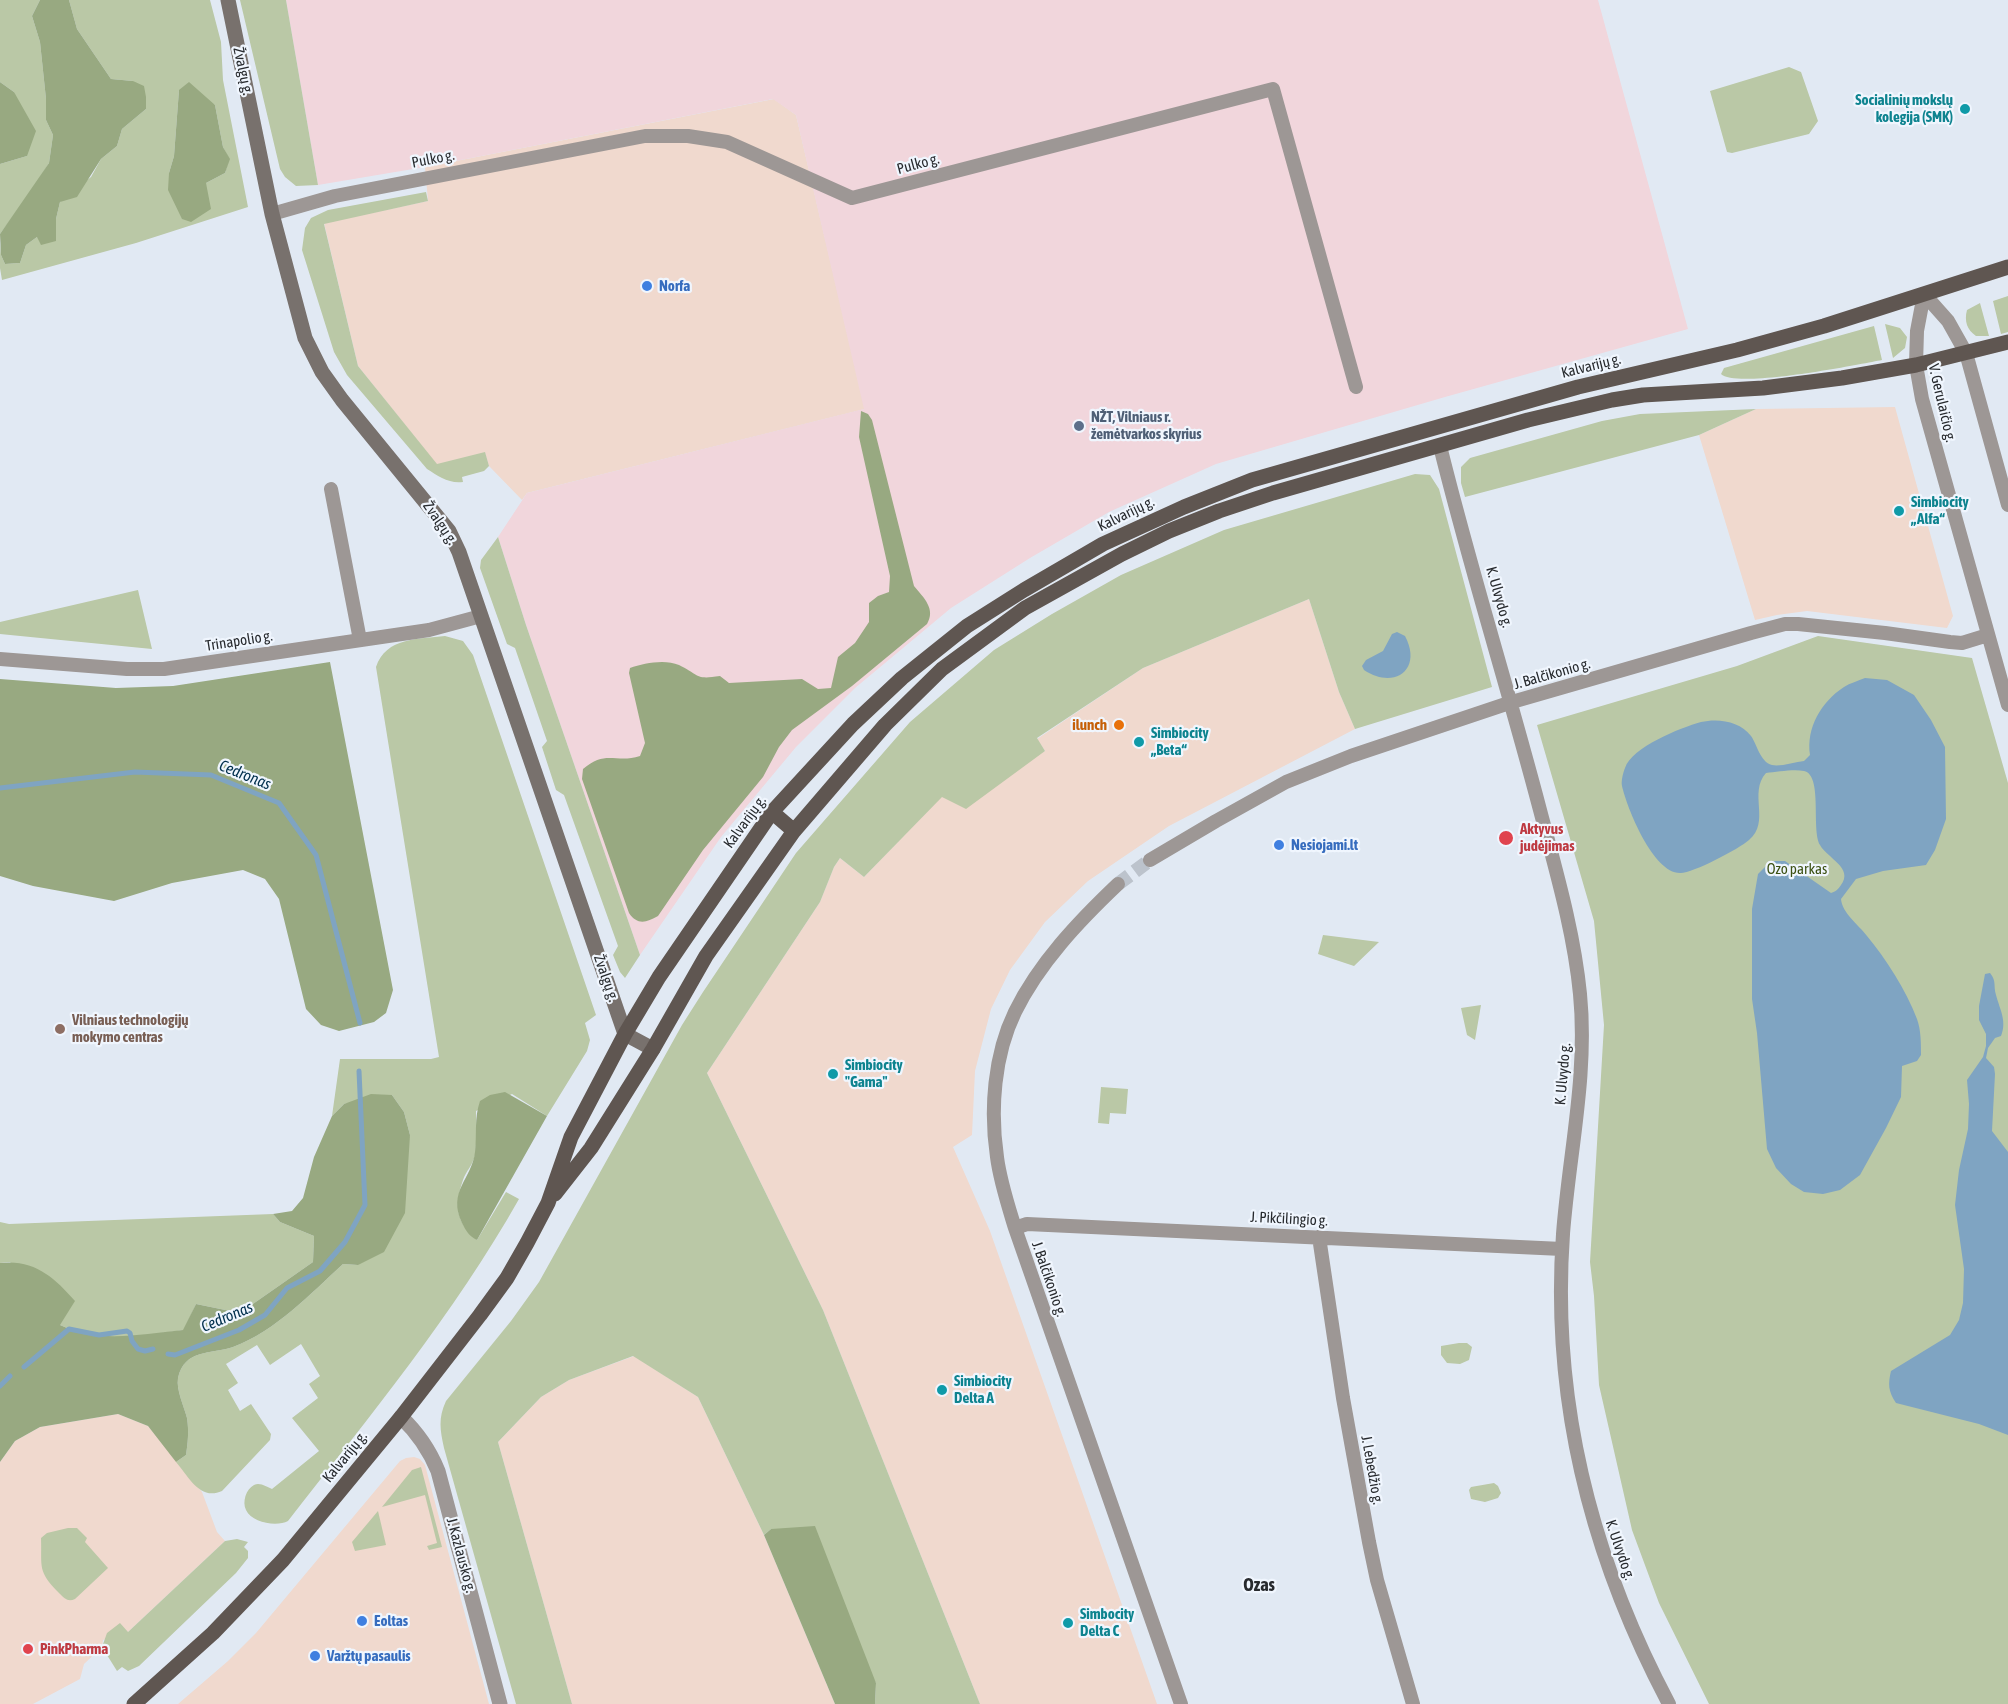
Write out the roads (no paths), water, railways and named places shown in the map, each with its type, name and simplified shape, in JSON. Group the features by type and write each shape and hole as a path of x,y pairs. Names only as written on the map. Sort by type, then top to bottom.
{"main road":[{"name":"Žvalgų g.","path":"228,0 272,214 305,338 322,372 342,400 449,531 459,552 625,1034"},
{"name":"Kalvarijų g.","path":"548,1203 571,1137 625,1034 671,959 772,812 853,724 902,678 967,626 1103,544 1142,525 1252,480 1578,387 1737,350 2008,267"},
{"name":"Kalvarijų g.","path":"134,1704 213,1633 257,1588 318,1519 480,1315 507,1278 548,1203 591,1148 653,1049 706,956 794,831 885,725 942,669 1025,608 1168,531 1219,511 1528,420 1643,395 1802,384 1916,365 2008,342"},
{"path":"772,812 794,831"},
{"path":"625,1034 653,1049"}],"street":[{"name":"Pulko g.","path":"272,214 334,196 645,136 688,136 727,142 852,198 1273,89 1356,387"},
{"path":"1924,294 1948,321 1966,353 2008,505"},
{"name":"V. Gerulaičio g.","path":"1924,294 1917,331 1916,365 1922,399 2008,705"},
{"name":"K. Ulvydo g.","path":"1440,446 1512,702 1568,919 1580,996 1581,1083 1572,1145 1562,1249 1563,1349 1571,1421 1595,1531 1612,1581 1642,1652 1669,1704"},
{"path":"331,489 360,640"},
{"name":"Trinapolio g.","path":"0,659 127,669 164,669 429,630 481,616"},
{"name":"J. Balčikonio g.","path":"1150,860 1286,782 1351,756 1512,702 1785,624 1815,625 1962,643 1988,635"},
{"name":"J. Balčikonio g.","path":"1118,884 1094,907 1049,959 1015,1013 1005,1041 997,1079 995,1129 997,1158 1005,1197 1015,1228 1181,1704"},
{"name":"J. Pikčilingio g.","path":"1015,1228 1027,1224 1562,1249"},
{"name":"J. Lebedžio g.","path":"1319,1237 1343,1398 1369,1542 1377,1580 1413,1704"},
{"name":"J. Kazlausko g.","path":"401,1417 416,1431 430,1451 438,1471 500,1704"}],"water":[{"path":"1397,632 1405,636 1410,648 1408,667 1395,677 1386,678 1375,676 1364,670 1362,666 1366,660 1383,651 1392,634"},
{"path":"1865,678 1887,680 1914,695 1931,720 1945,747 1946,819 1935,850 1926,865 1883,871 1856,879 1841,899 1847,914 1881,955 1907,997 1918,1023 1921,1055 1917,1061 1902,1066 1901,1097 1860,1175 1840,1190 1823,1194 1804,1192 1791,1184 1776,1168 1767,1149 1752,999 1752,909 1758,874 1771,861 1785,861 1831,893 1838,889 1844,879 1842,868 1820,845 1816,827 1815,792 1810,775 1800,770 1766,773 1759,789 1758,825 1749,840 1726,855 1694,870 1680,873 1670,870 1651,851 1629,809 1622,782 1629,760 1637,753 1658,739 1708,721 1728,722 1741,727 1751,736 1764,760 1772,765 1804,761 1810,755 1810,735 1822,708 1844,687"},
{"path":"1990,973 1994,981 2003,1025 2001,1036 1995,1038 1988,1048 1986,1058 1994,1067 1995,1074 1992,1131 2008,1152 2008,1435 1979,1424 1896,1403 1891,1395 1889,1384 1891,1371 1950,1335 1959,1320 1963,1303 1964,1269 1955,1205 1959,1170 1968,1129 1967,1080 1983,1057 1986,1046 1986,1034 1979,1020 1979,1006 1985,974"}],"waterway":[{"name":"Cedronas","path":"0,788 135,772 211,775 279,803 316,855 360,1023"},
{"name":"Cedronas","path":"168,1354 175,1355 239,1330 265,1315 287,1288 320,1271 345,1242 365,1205 359,1071"},
{"name":"Cedronas","path":"24,1367 69,1329 99,1335 127,1331 138,1349 145,1351 153,1349"},
{"name":"Cedronas","path":"0,1386 10,1376"}],"tunnel":[{"path":"1118,884 1150,860"}],"place":[{"name":"Socialinių mokslų kolegija (SMK)","path":"1965,109"},
{"name":"Norfa","path":"647,286"},
{"name":"NŽT, Vilniaus r. žemėtvarkos skyrius","path":"1079,426"},
{"name":"Simbiocity „Alfa“","path":"1899,511"},
{"name":"ilunch","path":"1119,725"},
{"name":"Simbiocity „Beta“","path":"1139,742"},
{"name":"Aktyvus judėjimas","path":"1506,838"},
{"name":"Nesiojami.lt","path":"1279,845"},
{"name":"Vilniaus technologijų mokymo centras","path":"60,1029"},
{"name":"Simbiocity \"Gama\"","path":"833,1074"},
{"name":"Simbiocity Delta A","path":"942,1390"},
{"name":"Eoltas","path":"362,1621"},
{"name":"Simbocity Delta C","path":"1068,1623"},
{"name":"PinkPharma","path":"28,1649"},
{"name":"Varžtų pasaulis","path":"315,1656"}],"district":[{"name":"Ozas","path":"1259,1585"}],"park label":[{"name":"Ozo parkas","path":"1797,869"}]}
